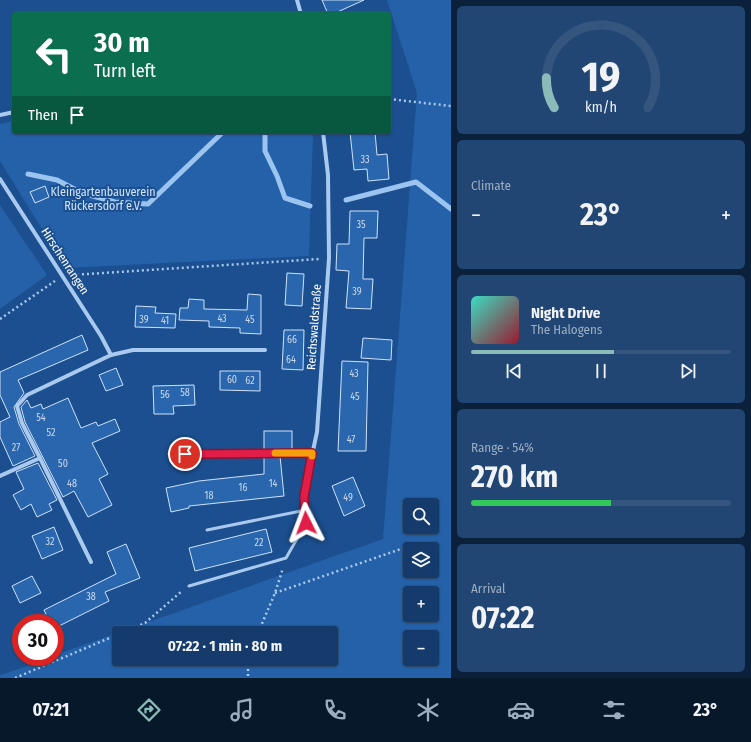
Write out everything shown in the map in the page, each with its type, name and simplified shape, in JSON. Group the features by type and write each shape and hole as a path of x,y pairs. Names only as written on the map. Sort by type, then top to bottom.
{"street":[{"path":"297,0 300,12"},
{"path":"0,115 12,112"},
{"name":"Reichswaldstraße","path":"306,523 304,497 316,432 329,258 328,175 323,134"},
{"name":"Hirschenrangen","path":"0,179 102,336 111,355"},
{"path":"91,562 22,423 17,406 28,395 111,355 133,350 264,350"},
{"path":"0,476 40,458"}],"lane":[{"path":"169,454 312,453"},
{"path":"207,530 306,510"},
{"path":"189,586 286,558 306,523"}],"path":[{"path":"391,99 451,106"},
{"path":"0,319 63,276 329,258"},
{"path":"275,593 403,548"},
{"path":"261,626 275,593 286,558"},
{"path":"139,626 146,623 189,586"},
{"path":"15,678 112,637"},
{"path":"248,666 248,678"}],"green space":[{"path":"387,0 451,0 451,678 0,678 0,675 28,666 64,666 64,652 112,635 112,666 338,666 338,626 137,626 383,539 417,93"},
{"name":"Kleingartenbauverein Rückersdorf e.V.","path":"12,121 12,134 313,134 309,256 66,268 0,161 0,124"},
{"path":"0,205 47,275 0,309"}],"building":[{"path":"322,0 364,0 337,12 327,12"},
{"path":"350,134 375,134 377,155 387,154 389,179 368,181 367,169 354,170"},
{"path":"45,186 49,197 35,203 30,192"},
{"path":"350,211 378,211 377,238 364,238 363,279 373,279 371,309 346,308 349,271 336,270 337,244 349,244"},
{"path":"287,273 304,274 302,306 285,305"},
{"path":"248,294 261,295 261,334 240,333 240,328 209,327 209,321 179,320 180,308 188,308 189,299 204,300 204,309 247,310"},
{"path":"136,306 156,307 155,313 176,314 175,328 135,327"},
{"path":"284,330 304,330 303,370 282,369"},
{"path":"82,335 88,350 18,380 24,393 14,407 19,424 35,456 13,466 0,437 0,422 10,417 0,395 0,372"},
{"path":"363,338 392,340 391,360 361,358"},
{"path":"342,361 368,362 366,451 338,451"},
{"path":"116,368 123,385 106,391 99,375"},
{"path":"220,371 260,371 260,391 220,390"},
{"path":"194,385 195,405 173,406 174,414 154,414 153,386"},
{"path":"68,398 81,428 96,422 98,426 115,419 120,431 92,443 108,474 99,479 112,505 88,517 74,491 63,497 25,422 21,407 27,400 31,408 41,404 43,409"},
{"path":"264,431 292,431 292,450 264,450"},
{"path":"264,456 280,456 284,496 189,506 189,508 171,512 166,488 199,481 264,474"},
{"path":"38,463 57,500 49,504 52,510 37,517 31,504 21,510 13,495 24,489 16,472"},
{"path":"353,477 365,506 344,516 332,486"},
{"path":"54,527 63,550 42,559 32,536"},
{"path":"266,529 272,552 195,571 189,548"},
{"path":"126,544 140,578 105,592 109,601 64,624 64,614 46,614 44,610 116,574 107,552"},
{"path":"32,576 41,593 20,603 12,586"}],"waterway":[{"path":"28,174 57,180 82,193 115,202 148,204 221,134"},
{"path":"265,134 265,151 277,176 285,198 310,206"},
{"path":"346,200 416,182 451,209"}],"slow traffic":[{"path":"275,453 312,453 312,456"}],"route":[{"path":"185,454 312,453 304,497 306,523"}]}
